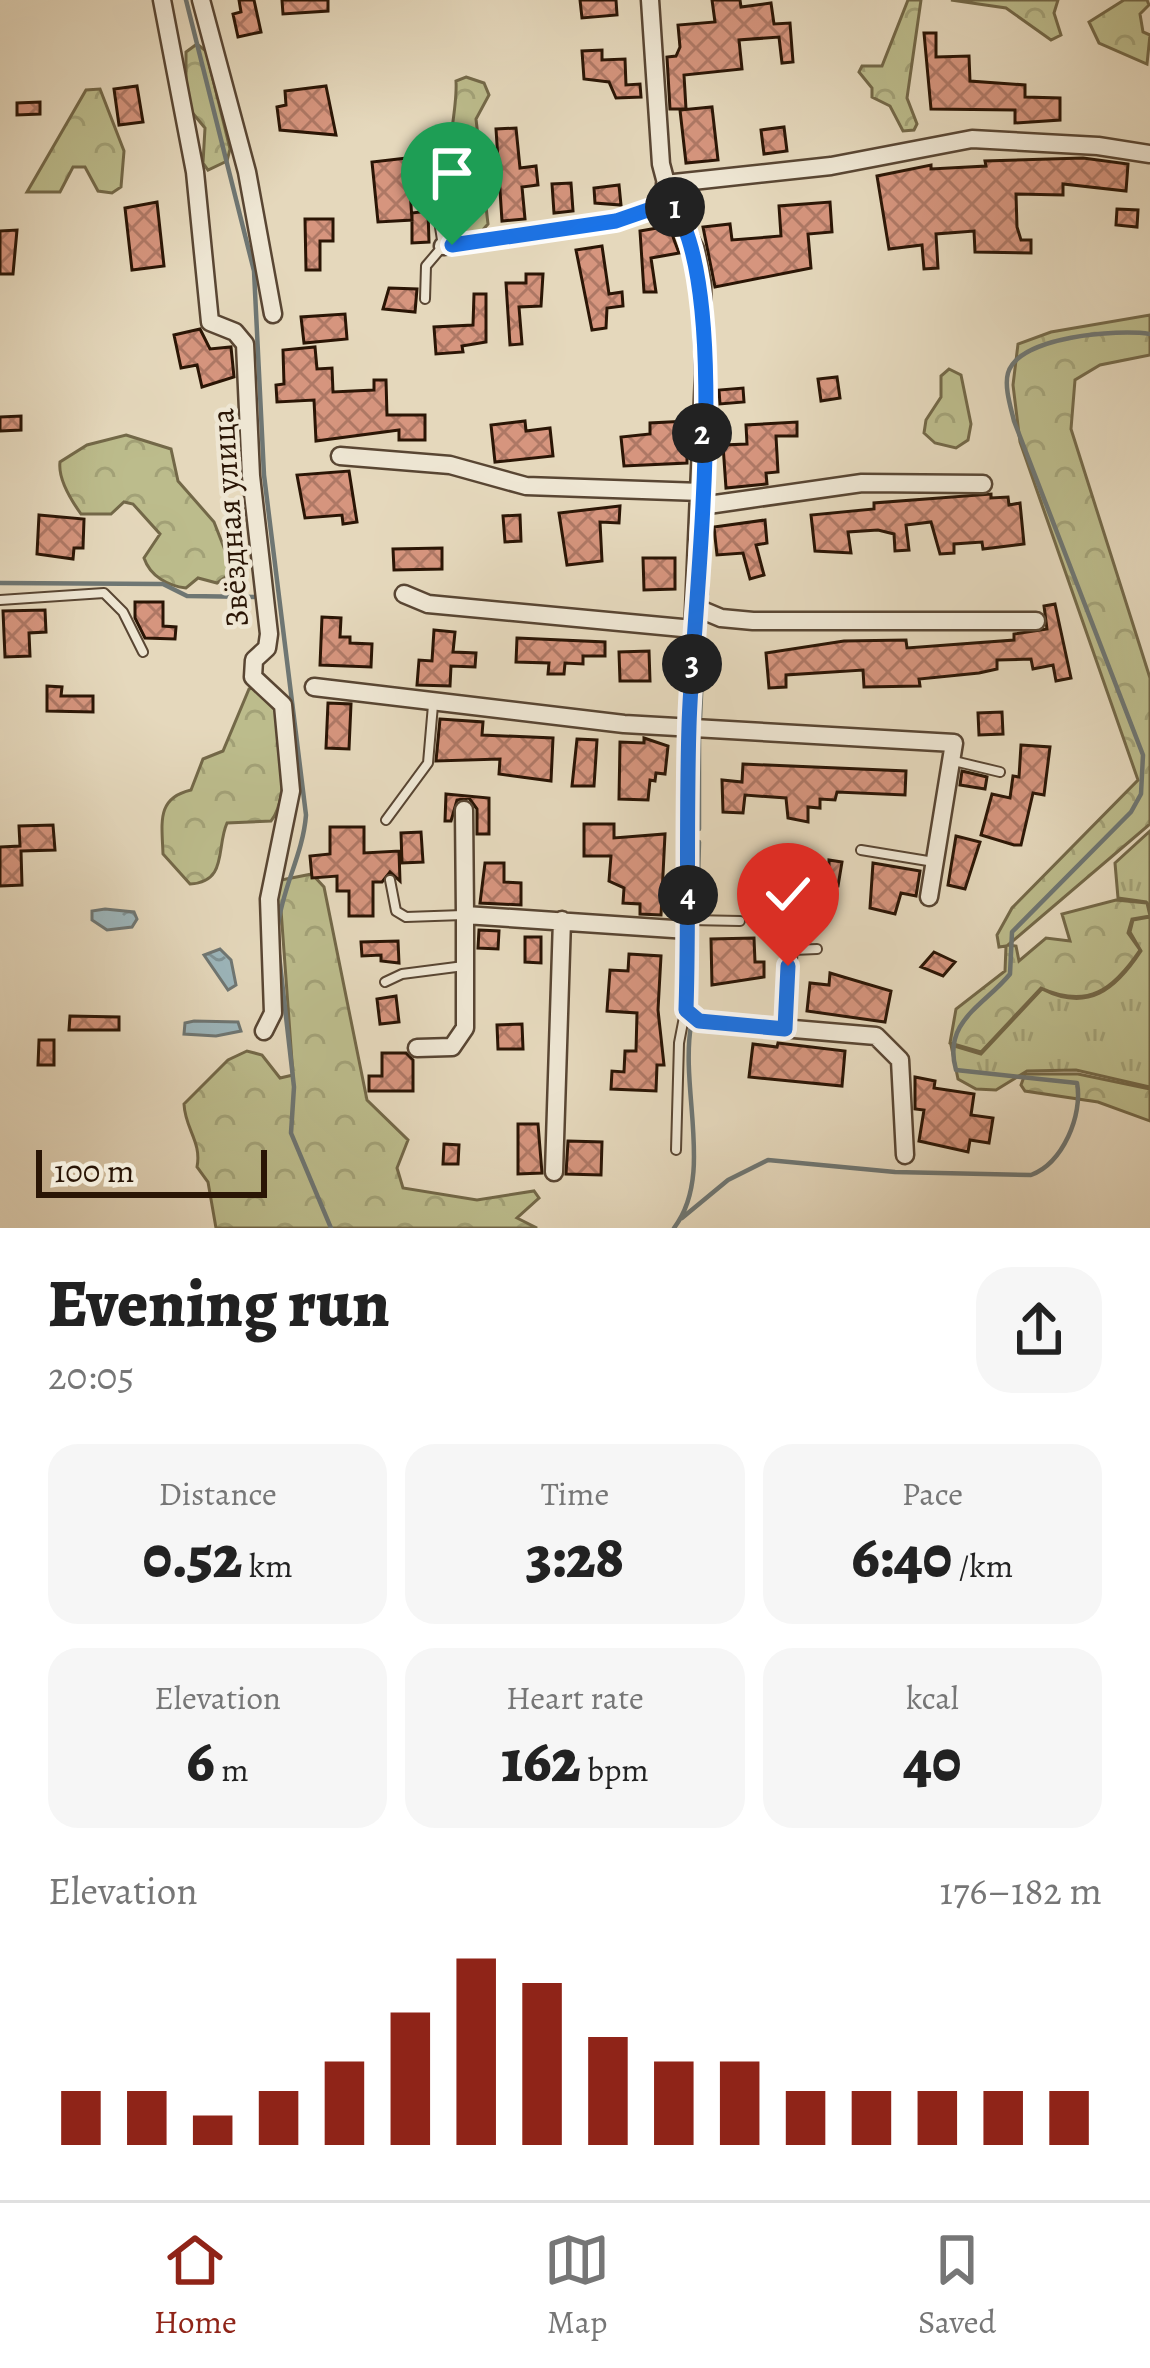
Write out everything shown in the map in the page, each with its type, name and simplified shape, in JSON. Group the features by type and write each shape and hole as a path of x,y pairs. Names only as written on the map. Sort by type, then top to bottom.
{"street":[{"name":"Звёздная улица","path":"162,0 195,172 210,322 235,332 245,344 251,476 269,634 267,648 254,660 253,677 283,705 289,751 289,815 266,935 273,1013 264,1031"},
{"path":"201,0 247,172 273,314"},
{"path":"650,0 668,193 695,249 702,284 701,499 689,729 686,1010 699,1021 876,1036 900,1060 905,1156"},
{"path":"443,246 616,221 668,193 972,139 1150,154"},
{"path":"340,457 450,465 526,486 701,499 862,483 983,484"},
{"path":"404,594 428,604 693,629"},
{"path":"697,608 753,621 1036,621"},
{"path":"314,687 689,729 954,743 929,897"},
{"path":"417,1048 452,1047 465,1028 464,810"},
{"path":"465,915 688,925"},
{"path":"554,1172 562,920"}],"lane":[{"path":"425,299 425,266 443,246 427,145"},
{"path":"0,600 104,593 123,611 143,652"},
{"path":"386,820 428,763 433,703"},
{"path":"954,761 1000,772"},
{"path":"861,850 936,862"},
{"path":"390,880 396,911 406,917 465,915"},
{"path":"688,925 740,921"},
{"path":"785,1029 793,950 817,949"},
{"path":"385,982 402,974 465,966"},
{"path":"676,1150 679,1042 686,1010"}],"green space":[{"path":"908,0 921,0 907,98 917,124 914,130 903,131 890,106 872,97 872,88 859,72 862,66 882,66"},
{"path":"951,0 1058,0 1054,13 1061,35 1051,40 1006,8"},
{"path":"1124,0 1147,0 1149,5 1140,14 1143,32 1150,35 1147,64 1099,43 1089,22"},
{"path":"197,44 206,51 230,149 227,161 208,170 203,163 205,128 186,105 186,52"},
{"path":"466,77 484,83 489,95 476,119 488,224 472,242 458,227 447,188 456,81"},
{"path":"100,89 124,151 121,187 112,193 98,191 85,167 73,167 60,192 27,192 86,90"},
{"path":"1150,315 1150,355 1100,365 1075,380 1071,429 1150,678 1150,824 1008,945 1016,946 1019,961 1046,938 1070,941 1062,914 1116,900 1147,903 1150,916 1132,919 1128,933 1140,950 1109,985 1072,997 1041,988 981,1052 950,1043 956,1009 1005,971 1006,946 999,947 997,935 1012,908 1138,780 1020,442 1013,385 1018,344 1051,332"},
{"path":"949,369 961,375 971,424 968,440 956,448 935,443 924,433 926,420 941,397 941,376"},
{"path":"126,435 171,449 178,481 214,522 230,563 227,576 217,583 198,578 186,588 155,575 144,558 160,534 133,504 124,502 111,514 81,514 73,502 60,462 87,445"},
{"path":"268,684 278,712 283,753 277,809 271,821 227,823 216,870 202,882 190,884 163,854 166,806 191,790 203,759 223,751 249,689"},
{"path":"1150,831 1150,908 1146,902 1118,898 1115,863"},
{"path":"312,874 324,887 367,1100 408,1140 397,1168 403,1188 477,1200 534,1191 539,1198 517,1218 537,1228 216,1228 208,1182 197,1167 184,1104 228,1060 247,1051 262,1055 280,1078 293,1075 281,910 275,899 281,880"},
{"path":"1150,917 1150,1087 1076,1070 1027,1071 996,1090 976,1089 958,1079 951,1045 981,1054 1042,989 1073,999 1111,986 1141,951 1130,932 1133,920"},
{"path":"1025,1074 1078,1074 1150,1089 1150,1121 1098,1102 1025,1091 1021,1085"}],"water":[{"path":"92,911 134,912 137,919 132,927 107,930 92,920"},
{"path":"220,949 231,960 236,985 228,990 204,955"},
{"path":"238,1022 241,1031 216,1036 184,1034 185,1023"}],"building":[{"path":"239,0 254,0 261,32 238,37 233,14 241,12"},
{"path":"282,0 328,0 328,11 283,14"},
{"path":"580,0 616,0 617,15 582,18"},
{"path":"712,0 740,0 741,7 771,3 774,24 790,23 793,62 782,63 779,37 739,40 742,69 684,75 686,109 670,109 667,57 676,56 680,47 678,25 715,22"},
{"path":"924,33 936,33 936,57 969,56 970,81 1025,85 1025,97 1060,98 1060,120 1015,123 1015,110 931,109"},
{"path":"602,50 602,60 625,59 626,85 640,84 641,97 616,98 609,82 584,79 582,51"},
{"path":"137,86 143,122 119,125 114,89"},
{"path":"326,86 336,135 280,130 277,107 286,105 285,91"},
{"path":"40,102 40,114 17,115 17,103"},
{"path":"712,107 718,160 686,163 680,110"},
{"path":"784,127 787,151 764,154 761,130"},
{"path":"516,128 520,168 536,166 538,185 522,187 525,219 502,221 496,129"},
{"path":"416,157 417,174 409,175 412,220 378,222 372,162"},
{"path":"1083,158 1128,164 1126,191 1063,184 1063,195 1016,194 1017,227 1021,240 1031,240 1031,253 975,252 974,231 936,234 938,268 924,269 922,245 889,249 877,176 931,165 931,169 986,166 985,161"},
{"path":"571,183 573,211 554,213 552,184"},
{"path":"619,185 621,205 595,203 594,188"},
{"path":"157,202 164,266 132,270 125,208"},
{"path":"830,202 832,232 808,234 811,268 715,287 703,227 730,224 732,240 781,236 779,206"},
{"path":"1117,209 1138,210 1137,227 1116,225"},
{"path":"428,211 429,242 412,243 412,213"},
{"path":"305,219 333,219 333,241 320,241 320,270 306,270"},
{"path":"669,226 679,253 651,258 656,292 644,292 640,231"},
{"path":"17,230 13,274 0,274 0,231"},
{"path":"602,246 609,294 622,292 623,306 607,308 606,328 592,330 576,250"},
{"path":"526,274 543,274 541,306 519,307 522,344 510,345 506,283 526,283"},
{"path":"389,288 417,289 415,312 383,309"},
{"path":"474,294 486,294 486,342 462,346 463,352 436,354 434,327 473,325"},
{"path":"345,314 347,339 304,343 301,317"},
{"path":"200,329 210,349 231,347 234,377 202,387 197,365 181,368 174,335"},
{"path":"315,347 317,369 332,368 333,392 374,390 374,380 386,380 387,415 425,415 425,440 399,440 399,430 316,441 314,400 277,402 276,385 284,384 283,350"},
{"path":"837,377 840,398 821,401 818,379"},
{"path":"743,388 744,402 720,404 719,390"},
{"path":"21,416 21,430 0,431 0,417"},
{"path":"525,421 526,431 550,428 553,456 495,462 491,425"},
{"path":"687,421 687,463 624,466 621,437 650,434 650,423"},
{"path":"797,422 797,436 776,436 778,472 766,473 767,484 726,488 723,445 747,444 746,425"},
{"path":"349,471 357,522 343,524 342,515 305,518 297,475"},
{"path":"991,494 991,498 1008,497 1009,505 1020,503 1024,544 983,549 982,542 954,544 954,553 940,554 931,522 906,525 909,550 895,551 894,534 878,530 848,532 851,553 815,551 811,515 874,509 874,503"},
{"path":"620,506 619,523 600,522 602,561 567,565 559,513"},
{"path":"39,515 84,519 83,548 74,548 73,559 37,554"},
{"path":"520,515 521,541 505,542 503,516"},
{"path":"765,520 767,543 756,545 764,575 750,579 743,553 717,555 714,527"},
{"path":"442,548 442,569 394,570 393,549"},
{"path":"643,558 675,558 675,589 644,590"},
{"path":"135,602 163,602 163,626 176,627 175,639 145,638 135,618"},
{"path":"1055,604 1071,678 1056,681 1053,665 1033,669 1031,659 997,660 997,669 919,679 920,686 864,687 863,670 786,675 786,687 769,688 766,653 844,641 906,640 907,648 1014,640 1014,634 1047,629 1044,606"},
{"path":"45,610 46,632 29,633 30,656 5,657 3,611"},
{"path":"322,617 341,618 340,637 350,637 350,643 372,644 371,667 320,665"},
{"path":"434,630 455,632 453,652 476,653 475,667 451,666 450,686 417,685 419,660 432,661"},
{"path":"517,638 605,642 605,656 583,656 583,664 565,663 564,674 548,674 549,663 516,662"},
{"path":"649,651 650,681 620,681 619,652"},
{"path":"47,686 62,687 61,696 93,696 93,712 47,711"},
{"path":"328,703 351,704 349,749 326,748"},
{"path":"1002,712 1003,734 979,735 978,713"},
{"path":"440,719 483,722 482,735 553,738 551,781 499,774 500,759 436,761"},
{"path":"644,738 668,746 665,774 656,773 655,781 650,780 648,800 619,799 620,742 644,743"},
{"path":"577,739 597,740 594,786 572,786"},
{"path":"1021,745 1050,747 1044,795 1033,793 1021,845 1014,845 981,835 992,794 1010,798 1013,776 1019,777"},
{"path":"743,764 906,771 905,795 837,792 835,800 820,799 820,808 808,807 808,822 788,818 786,798 745,795 743,813 723,812 722,780 742,782"},
{"path":"962,771 987,777 985,789 960,785"},
{"path":"446,794 489,798 489,834 477,834 477,809 469,798 457,800 451,821 445,821"},
{"path":"584,824 614,824 614,838 665,834 661,915 640,914 640,904 623,903 624,888 609,881 611,856 584,856"},
{"path":"53,825 55,850 21,851 22,885 0,886 0,847 20,846 19,826"},
{"path":"330,827 364,827 364,853 399,851 400,881 390,872 382,882 373,882 373,916 349,916 349,891 337,891 337,876 312,878 310,856 330,854"},
{"path":"421,832 423,862 402,863 401,833"},
{"path":"956,836 980,842 965,889 948,885"},
{"path":"829,860 842,862 838,886 802,885 802,864 829,865"},
{"path":"485,863 504,863 504,882 521,883 521,905 480,903"},
{"path":"873,863 920,871 916,896 901,893 895,914 870,908"},
{"path":"479,930 499,931 498,949 478,948"},
{"path":"525,937 541,937 541,963 525,962"},
{"path":"754,938 755,962 764,962 764,977 712,985 711,939"},
{"path":"398,941 399,963 381,961 381,955 362,956 361,942"},
{"path":"934,952 955,962 943,976 921,967"},
{"path":"629,954 661,956 658,1010 664,1065 657,1065 656,1091 611,1089 612,1071 624,1072 625,1051 636,1051 637,1013 607,1011 610,970 628,971"},
{"path":"830,973 891,991 885,1022 807,1011 810,983 829,985"},
{"path":"396,996 399,1022 380,1024 377,999"},
{"path":"70,1016 119,1017 119,1030 69,1030"},
{"path":"522,1024 523,1049 498,1049 497,1025"},
{"path":"39,1040 54,1040 54,1065 38,1065"},
{"path":"778,1043 845,1051 842,1086 749,1077 753,1044 777,1047"},
{"path":"382,1053 406,1053 413,1060 413,1091 369,1091 369,1076 382,1076"},
{"path":"915,1077 935,1081 934,1088 974,1094 971,1115 993,1118 989,1143 970,1140 968,1152 919,1141 924,1110 915,1109"},
{"path":"518,1124 538,1124 542,1173 518,1174"},
{"path":"568,1141 602,1142 601,1175 566,1174"},
{"path":"444,1144 459,1145 458,1164 443,1164"}],"waterway":[{"path":"186,0 254,271 264,475 306,815 278,925"},
{"path":"682,1218 728,1180 768,1160 895,1172 1031,1175 1053,1160 1068,1136 1077,1109 1077,1083 956,1070 953,1053 960,1026 1010,974 1012,932 1131,812 1141,794 1143,755 1014,421 1007,379 1016,360 1049,343 1094,334 1150,334"},
{"path":"707,595 709,520"},
{"path":"0,583 163,584 187,596 256,597"},
{"path":"700,719 704,624"},
{"path":"699,738 699,829"},
{"path":"697,915 699,842"},
{"path":"695,1010 696,927"},
{"path":"279,955 294,1087 291,1133 331,1228"},
{"path":"674,1228 692,1184 691,1025"}],"route":[{"path":"452,245 616,221 671,202 683,217 702,284 704,374 689,729 686,1010 699,1021 785,1029 788,966"}]}
